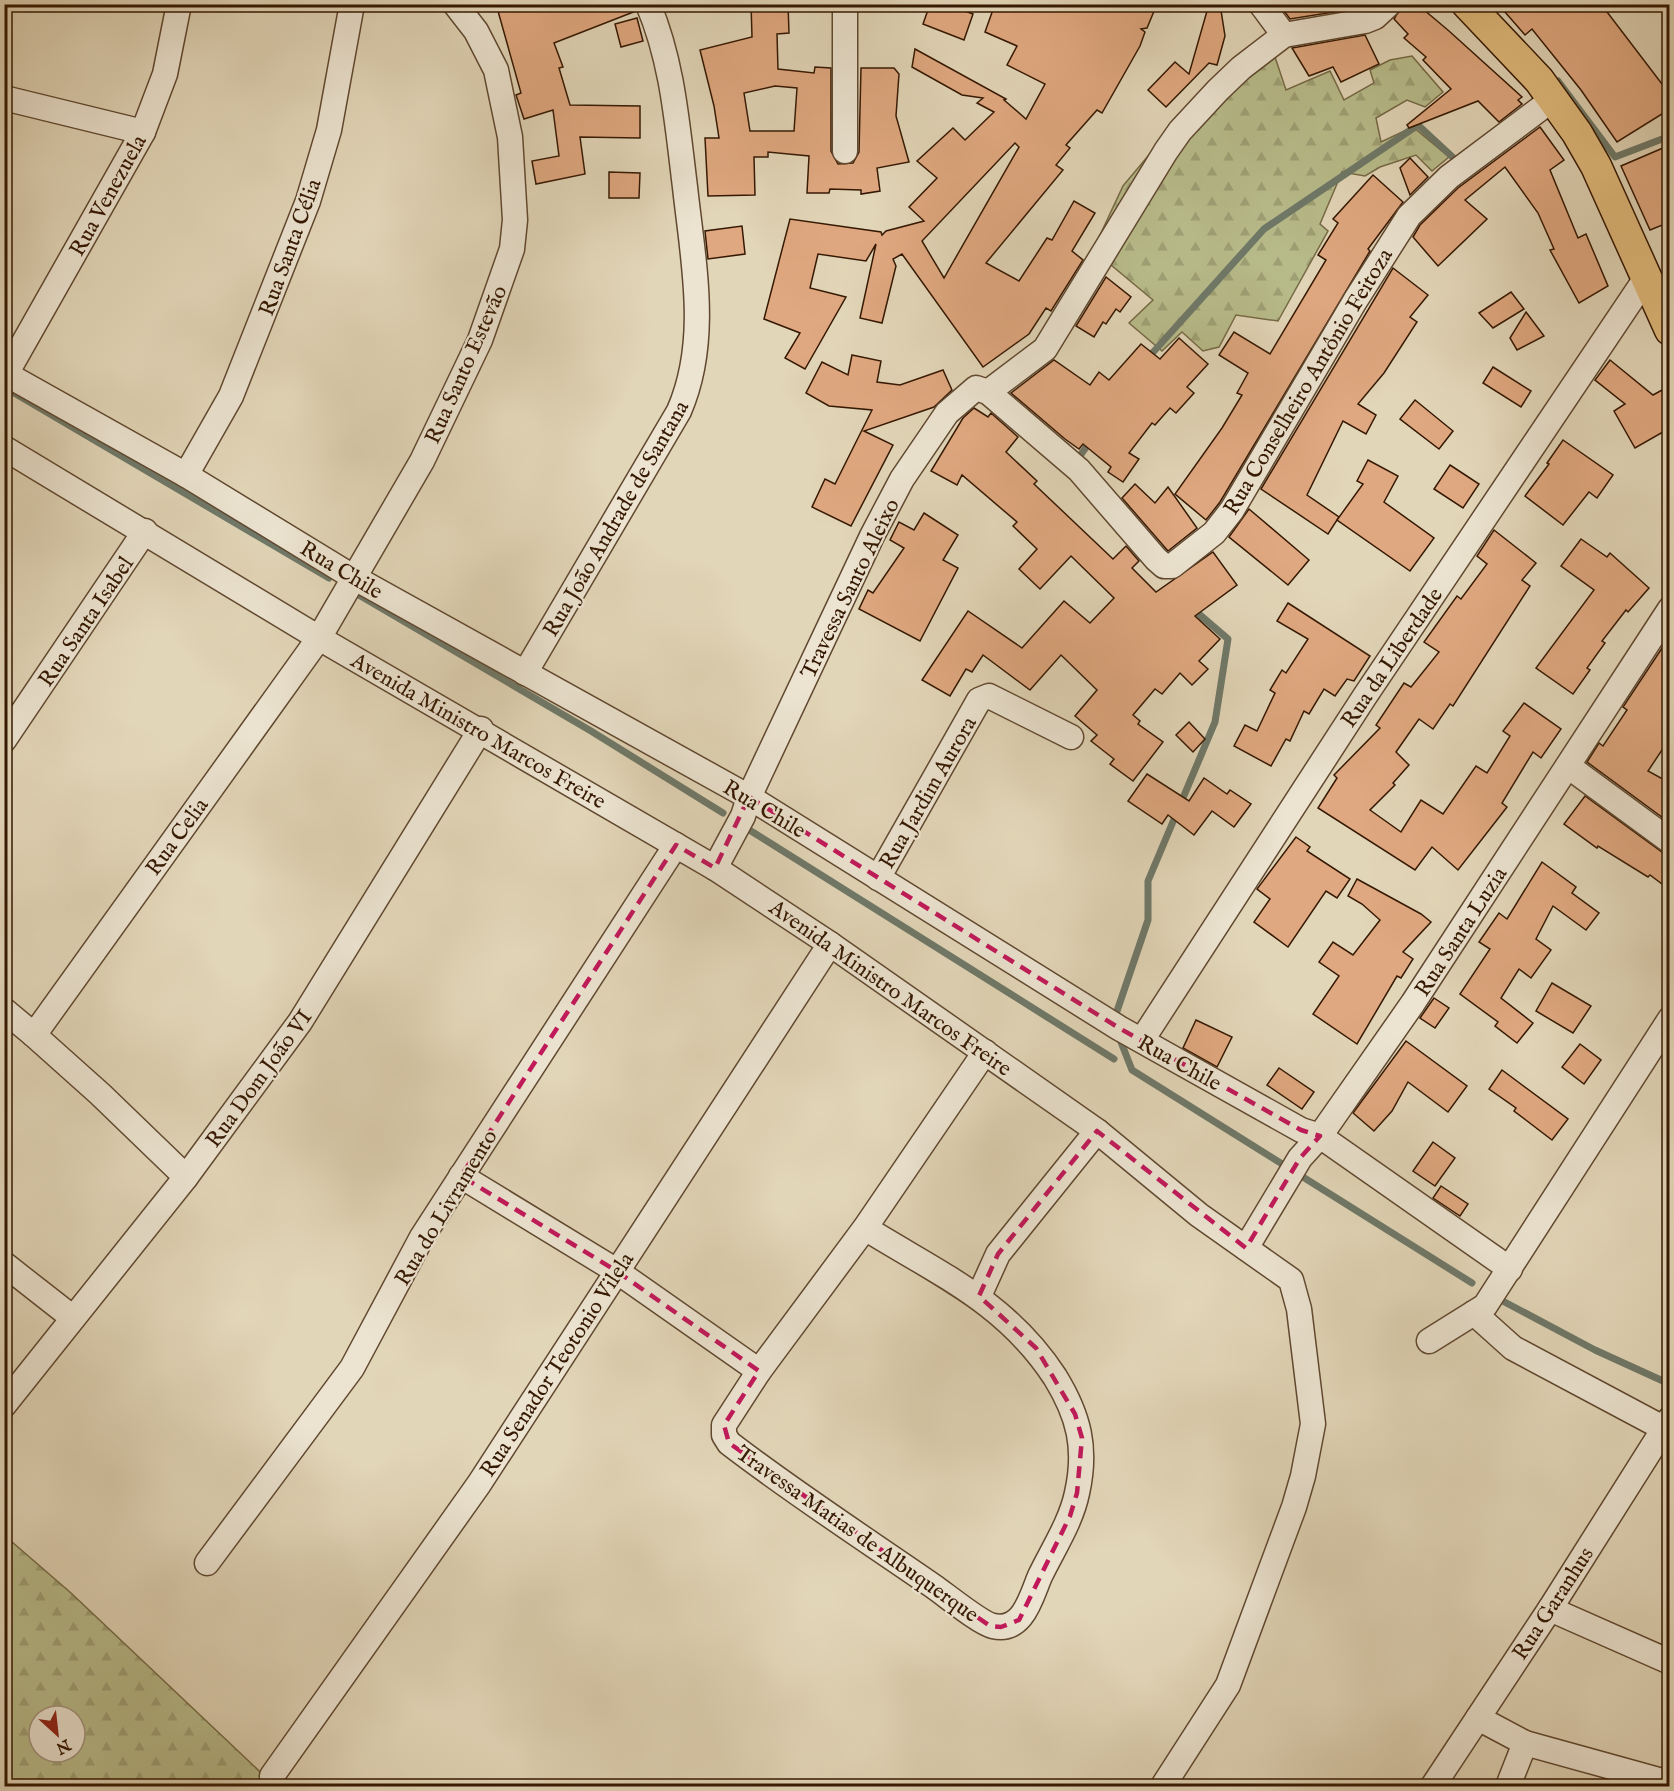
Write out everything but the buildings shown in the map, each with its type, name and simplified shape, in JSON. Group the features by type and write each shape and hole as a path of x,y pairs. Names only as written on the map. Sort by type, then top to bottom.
{"main road":[{"path":"1467,4 1539,80 1578,133 1596,166 1670,330"}],"street":[{"name":"Rua Venezuela","path":"5,374 143,132 165,74 179,4"},
{"name":"Rua Santa Célia","path":"186,475 231,396 308,201 329,130 352,4"},
{"name":"Rua Santo Estevão","path":"319,638 422,462 480,340 512,249 514,220 510,137 496,70 476,31 455,4"},
{"name":"Rua João Andrade de Santana","path":"525,673 679,411 693,370 697,296 673,83 648,4"},
{"path":"845,4 845,151"},
{"path":"1261,4 1284,35"},
{"path":"988,392 1045,349 1146,180 1180,131 1241,68 1284,35 1370,19 1389,4"},
{"path":"4,98 143,132"},
{"name":"Rua Conselheiro Antônio Feitoza","path":"988,392 1079,470 1155,559 1164,566 1172,566 1214,533 1232,510 1384,252 1408,216 1449,177 1553,99"},
{"name":"Rua da Liberdade","path":"1142,1040 1365,696 1646,279"},
{"name":"Rua Chile","path":"5,374 186,475 353,577 525,673 746,806 878,879 1142,1040 1301,1130 1320,1136 1504,1278"},
{"name":"Travessa Santo Aleixo","path":"746,806 872,536 902,479 947,413 976,388 988,392"},
{"name":"Avenida Ministro Marcos Freire","path":"4,448 319,638 481,729 716,868 830,944 1097,1131 1199,1215 1291,1280 1313,1424 1294,1507 1235,1667 1219,1700 1162,1786"},
{"name":"Rua Santa Isabel","path":"4,740 145,531"},
{"name":"Rua Santa Luzia","path":"1246,1248 1300,1158 1320,1136 1413,1003 1670,609"},
{"name":"Rua Celia","path":"34,1035 319,638"},
{"name":"Rua Jardim Aurora","path":"878,879 979,700 989,696 1003,701 1071,737"},
{"name":"Rua Dom João VI","path":"4,1405 186,1177 300,1022 481,729"},
{"path":"1568,766 1670,841"},
{"path":"716,868 746,806"},
{"name":"Rua do Livramento","path":"207,1563 352,1368 422,1237 676,845"},
{"name":"Rua Senador Teotonio Vilela","path":"272,1776 479,1484 615,1270 830,944"},
{"path":"4,1010 59,1055 186,1177"},
{"path":"1429,1341 1485,1306 1670,1019"},
{"path":"461,1176 615,1270 759,1371 865,1228 985,1052"},
{"path":"865,1228 980,1296 998,1254 1097,1131"},
{"path":"4,1264 73,1318"},
{"name":"Travessa Matias de Albuquerque","path":"759,1371 724,1425 724,1435 729,1443 990,1626 1005,1627 1019,1620 1070,1516 1077,1493 1082,1438 1075,1414 1036,1348 1010,1321 980,1296"},
{"path":"1474,1313 1514,1348 1664,1433"},
{"name":"Rua Garanhus","path":"1433,1786 1664,1433"},
{"path":"1550,1609 1670,1662"},
{"path":"1478,1718 1525,1743 1667,1779"},
{"path":"1508,1786 1525,1743"}],"highlighted area":[{"path":"749,797 1119,1028 1301,1130 1320,1136 1300,1158 1246,1248 1097,1131 998,1254 979,1296 1036,1348 1075,1414 1082,1438 1077,1493 1070,1516 1019,1620 1001,1627 990,1626 729,1443 724,1425 759,1371 615,1270 461,1176 676,845 715,868"}],"green space":[{"path":"1412,56 1443,92 1425,107 1407,100 1376,118 1381,142 1413,127 1449,157 1432,171 1416,155 1380,167 1365,176 1342,172 1320,224 1328,231 1278,321 1236,315 1219,347 1203,351 1182,332 1162,351 1129,323 1153,300 1093,250 1123,186 1169,131 1229,80 1275,57 1286,90 1330,71 1344,100 1374,83 1370,70 1390,60"},
{"path":"4,1535 71,1593 275,1786 5,1786"}],"waterway":[{"path":"1551,87 1558,81 1615,157 1670,136"},
{"path":"1147,359 1264,229 1418,125 1459,163"},
{"path":"4,387 329,578"},
{"path":"1075,463 1091,440"},
{"path":"352,591 591,731 723,813"},
{"path":"1115,1017 1148,920 1148,881 1215,722 1228,639 1193,609"},
{"path":"743,826 1114,1059"},
{"path":"1119,1037 1132,1070 1472,1283"},
{"path":"1497,1298 1595,1350 1663,1381"}]}
